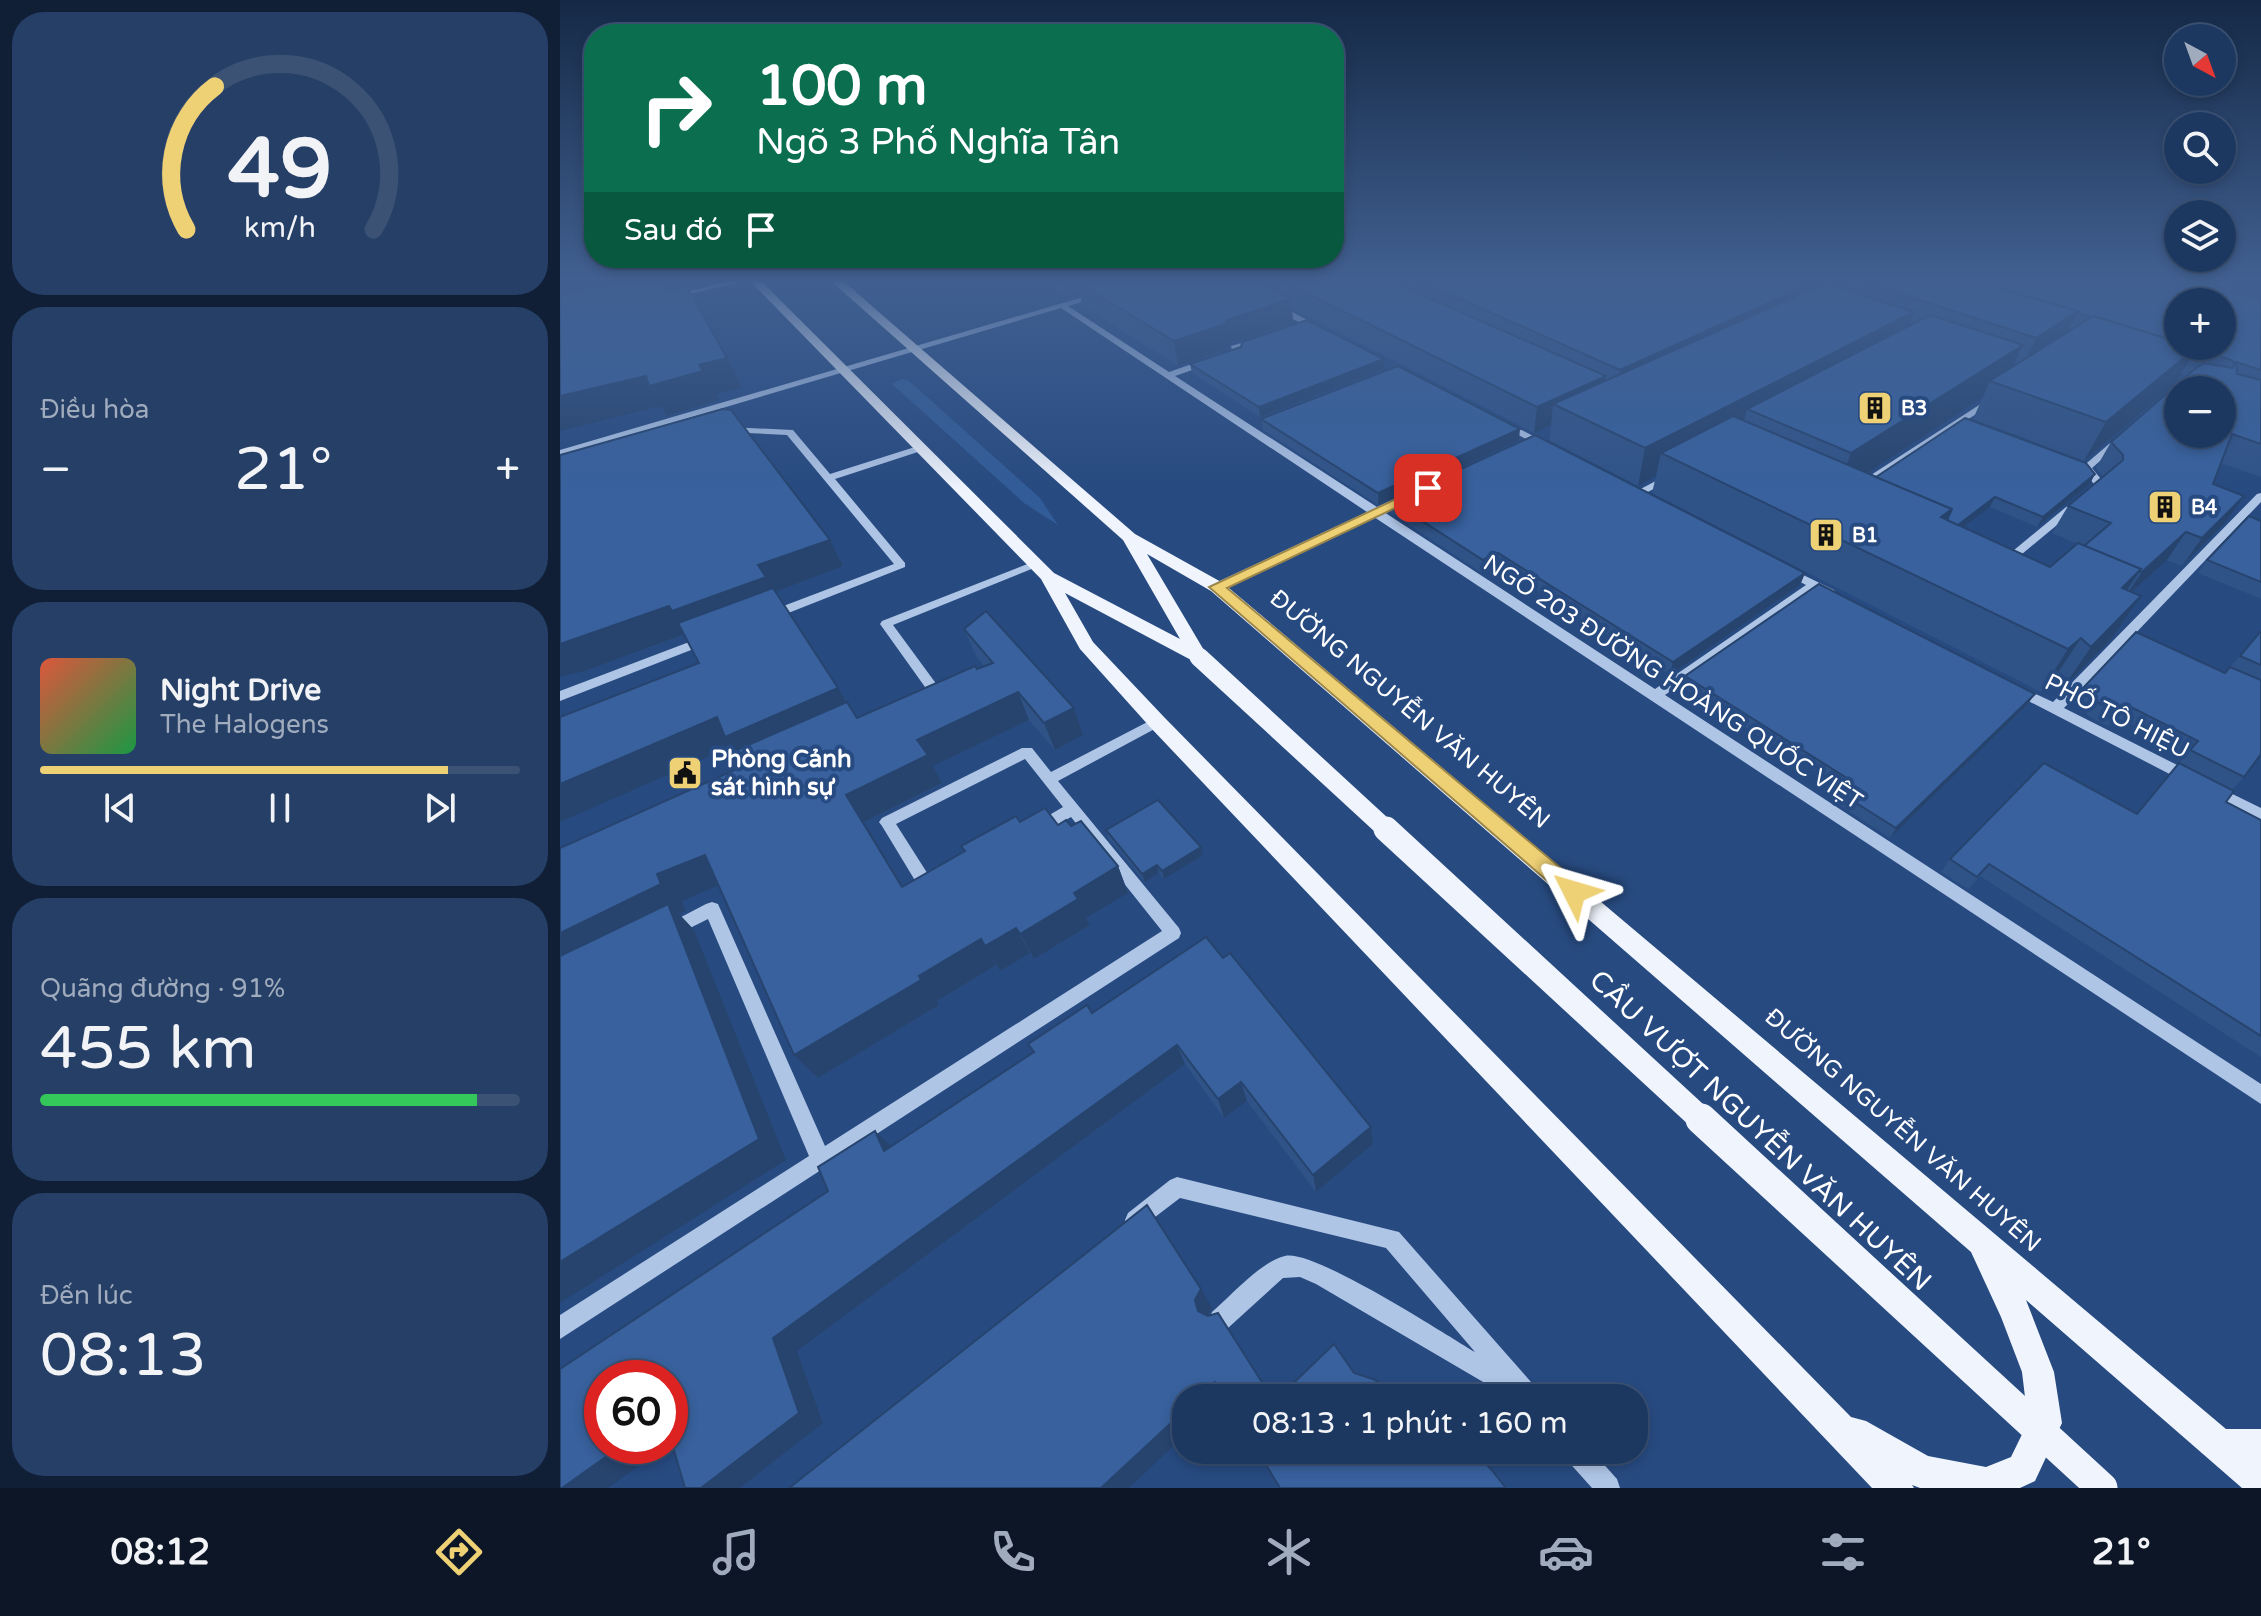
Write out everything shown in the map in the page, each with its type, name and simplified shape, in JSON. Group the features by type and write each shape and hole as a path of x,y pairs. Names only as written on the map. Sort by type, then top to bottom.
{"main road":[{"path":"824,350 1041,570 1086,645 1157,722 1896,1488"},
{"name":"ĐƯỜNG NGUYỄN VĂN HUYÊN","path":"919,350 1129,537 1217,587 2261,1481"},
{"name":"CẦU VƯỢT NGUYỄN VĂN HUYÊN","path":"1129,537 1199,657"},
{"name":"CẦU VƯỢT NGUYỄN VĂN HUYÊN","path":"1041,570 1199,657 2102,1488"},
{"path":"1833,1421 1923,1472 1986,1485 2023,1469 2045,1423 2038,1372 2015,1311 1980,1238"},
{"path":"2221,1446 2261,1446"}],"street":[{"path":"560,453 908,350"},
{"name":"NGÕ 203 ĐƯỜNG HOÀNG QUỐC VIỆT","path":"1128,350 1166,376 1256,426 1375,512 2261,1095"},
{"path":"1166,376 1237,350"},
{"path":"1850,492 2008,389"},
{"path":"1492,418 1559,452"},
{"path":"1959,421 1973,426"},
{"path":"721,432 736,428 790,432 901,565 753,622"},
{"path":"2086,468 2131,430"},
{"path":"1518,446 1546,433"},
{"path":"828,478 921,448"},
{"path":"1995,571 2100,484 2086,468 2072,463"},
{"path":"1638,493 1674,474"},
{"path":"1624,486 1651,500"},
{"path":"1217,587 1418,492"},
{"path":"2055,709 2261,496"},
{"path":"2011,558 2024,564"},
{"path":"1773,564 1842,599"},
{"path":"905,702 933,689 886,624 1041,570"},
{"path":"1654,696 1814,585"},
{"path":"2131,611 2144,617"},
{"path":"2130,632 2144,638"},
{"path":"560,696 723,634"},
{"name":"PHỐ TÔ HIỆU","path":"1998,680 2261,815"},
{"path":"1049,779 1157,722"},
{"path":"560,1328 1173,933 1027,752 887,822 928,887 941,880"},
{"path":"1021,837 1073,809"},
{"path":"656,937 712,909 820,1159"},
{"path":"1116,1235 1177,1187 1392,1239 1518,1384"},
{"path":"1220,1320 1276,1270 1286,1265 1297,1265 1324,1276 1507,1384"},
{"path":"1587,1464 1608,1488"}],"shaded area":[{"path":"902,379 908,380 1040,498 1058,525 1024,503 892,384"}],"building":[{"path":"560,350 723,350 727,358 699,365 703,371 649,386 646,376 560,396"},
{"path":"1231,350 1367,350 1384,359 1259,407 1190,364"},
{"path":"1423,350 1548,350 1606,376 1537,407"},
{"path":"1576,350 1663,350 1620,370"},
{"path":"1674,350 1838,350 1645,448 1553,404"},
{"path":"1861,350 2014,350 1851,453 1747,409"},
{"path":"2038,350 2164,350 2164,360 2181,360 2106,422 1990,381"},
{"path":"2236,350 2261,350 2261,370 2236,362 2237,374 2261,380 2261,444 2236,435 2236,376 2187,376 2204,363 2232,368 2235,364 2232,360 2236,360"},
{"path":"1398,366 1520,429 1378,493 1261,419"},
{"path":"2164,396 2164,448 2227,448 2213,484 2244,496 2202,538 2186,532 2142,572 2139,571 2141,569 2084,546 2111,523 2068,506 2123,460 2123,455 2111,442"},
{"path":"723,409 731,410 830,540 758,565 766,577 672,611 669,606 560,644 560,455"},
{"path":"1733,416 1952,509 1941,517 2050,567 2078,543 2141,569 2122,588 2141,596 2091,647 2081,638 2068,649 1661,453"},
{"path":"1965,418 2086,463 2095,474 2043,517 1995,497 1958,525 1947,520 1952,509 1876,477"},
{"path":"1535,435 1805,573 1673,662 1498,553 1483,560 1391,501"},
{"path":"2249,516 2261,521 2261,582 2207,560"},
{"path":"1819,584 2035,694 1896,828 1837,791 1850,780 1685,676"},
{"path":"773,588 838,688 725,737 717,717 560,784 560,717 699,663 678,623"},
{"path":"986,611 1074,708 1044,723 1018,692 917,740 928,755 846,795 902,887 965,851 961,846 1016,816 1020,822 1045,808 1058,825 1066,820 1071,826 1081,821 1118,866 1074,893 1078,899 1020,934 1016,928 985,946 981,939 919,976 921,980 794,1055 705,855 657,874 661,884 560,933 560,848 739,768 732,752 847,702 857,718 975,666 977,669 993,663 964,629"},
{"path":"2261,631 2261,665 2240,656"},
{"path":"2136,632 2225,673 2230,667 2261,680 2261,754 2244,777 2190,750 2198,741 2125,704 2117,713 2100,704 2083,688"},
{"path":"2044,763 2137,814 2179,763 2234,791 2226,802 2261,820 2261,1036 1989,864 1977,877 1950,859"},
{"path":"1158,800 1201,847 1162,871 1157,865 1142,874 1106,830"},
{"path":"668,904 759,1139 560,1262 560,956"},
{"path":"1206,937 1223,958 1230,953 1371,1127 1313,1175 1241,1082 1218,1099 1177,1045 773,1338 799,1413 701,1488 685,1488 678,1464 688,1464 688,1360 584,1360 584,1464 596,1464 560,1488 560,1369 828,1191 818,1167 875,1131 884,1151 1034,1052 1028,1044 1087,1005 1092,1013"},
{"path":"1147,1205 1201,1289 1195,1300 1198,1311 1208,1316 1218,1313 1263,1384 1172,1384 1172,1422 1101,1488 789,1488"},
{"path":"1334,1344 1354,1373 1381,1384 1293,1384"},
{"path":"1265,1464 1486,1464 1506,1488 1280,1488"}],"place":[{"name":"B3","path":"1875,408"},
{"name":"B4","path":"2165,507"},
{"name":"B1","path":"1826,535"},
{"name":"Phòng Cảnh sát hình sự","path":"685,773"}],"route":[{"path":"1428,488 1217,587 1574,892"}]}
